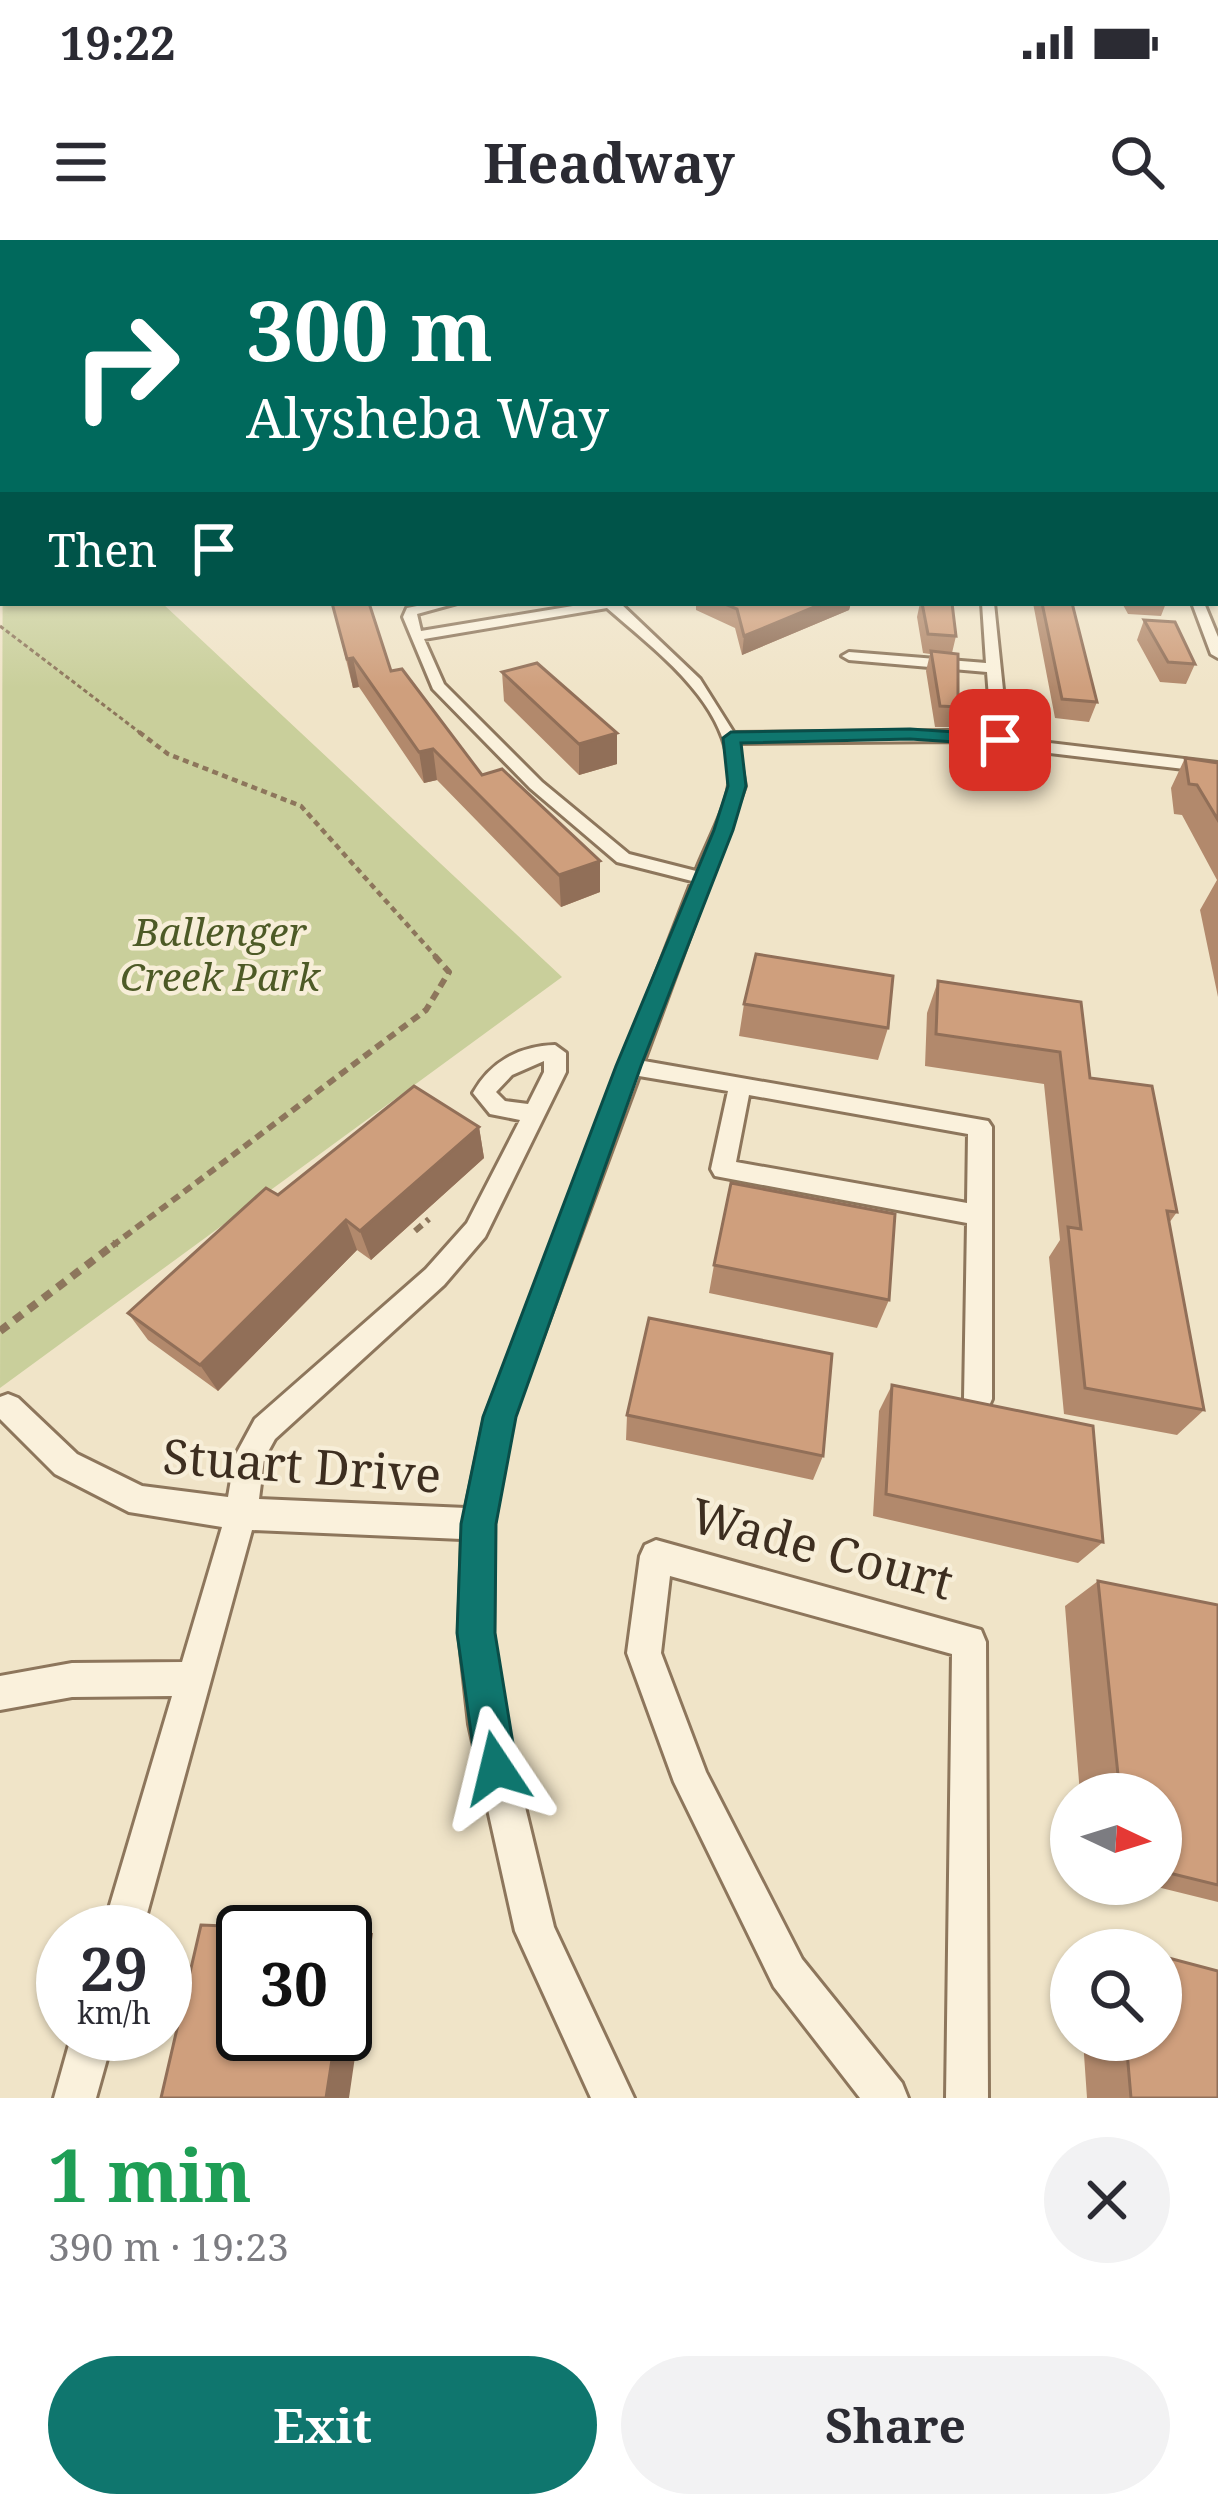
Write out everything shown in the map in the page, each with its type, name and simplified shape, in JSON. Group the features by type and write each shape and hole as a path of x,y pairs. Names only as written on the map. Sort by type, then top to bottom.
{"street":[{"path":"436,606 412,611 409,617 438,686 623,858 705,879"},
{"path":"613,2098 536,1931 505,1813 476,1633 478,1524 499,1417 737,786 731,738 706,690 614,606"},
{"path":"988,606 1000,740"},
{"path":"1199,606 1217,648"},
{"path":"416,637 554,607"},
{"path":"849,656 994,668"},
{"path":"731,738 910,734 1000,740 1218,768"},
{"path":"628,1066 980,1127 979,1399"},
{"path":"740,1085 723,1169 980,1215"},
{"path":"130,1905 242,1514 250,1456 265,1429 435,1277 476,1230 532,1113"},
{"name":"Stuart Drive","path":"8,1407 66,1464 140,1501 242,1514 478,1524"},
{"name":"Wade Court","path":"886,2098 788,1973 692,1782 644,1653 656,1556 969,1642 967,2098"},
{"path":"0,1693 51,1679 192,1680"},
{"path":"75,2098 85,2061"}],"path":[{"path":"0,626 168,754 301,806 448,972 426,1010 0,1331"},
{"path":"416,1231 429,1219"}],"green space":[{"name":"Ballenger Creek Park","path":"3,606 165,606 562,977 0,1388"}],"building":[{"path":"333,606 370,606 391,671 402,669 482,775 502,769 600,861 559,875 433,749 419,752 353,658 347,659"},
{"path":"730,606 817,606 744,636 737,609"},
{"path":"923,606 952,606 956,636 928,634"},
{"path":"1043,606 1073,606 1097,702 1062,699"},
{"path":"1144,620 1175,622 1195,664 1168,662"},
{"path":"931,651 958,654 958,707 940,706"},
{"path":"537,663 617,733 579,744 502,672"},
{"path":"1185,758 1218,763 1218,820 1197,785 1189,784"},
{"path":"756,954 893,976 888,1028 744,1004"},
{"path":"938,981 1081,1002 1090,1078 1152,1086 1177,1212 1167,1211 1204,1410 1085,1388 1068,1227 1081,1229 1060,1052 936,1034"},
{"path":"414,1086 479,1127 360,1231 346,1220 200,1365 128,1313 266,1188 278,1195"},
{"path":"731,1183 895,1214 889,1300 714,1265"},
{"path":"649,1318 832,1354 823,1456 627,1415"},
{"path":"892,1385 1093,1426 1103,1542 886,1494"},
{"path":"1098,1581 1218,1605 1218,1885 1182,1876 1182,1773 1118,1773"},
{"path":"201,1925 216,1926 216,2061 332,2061 326,2098 161,2098 170,2061 192,2061 192,1964"},
{"path":"1182,1962 1218,1971 1218,2098 1131,2098 1128,2061 1182,2061"}],"route":[{"path":"496,1768 476,1633 478,1524 499,1417 628,1066 723,830 737,786 731,738 910,734 1000,740"}]}
